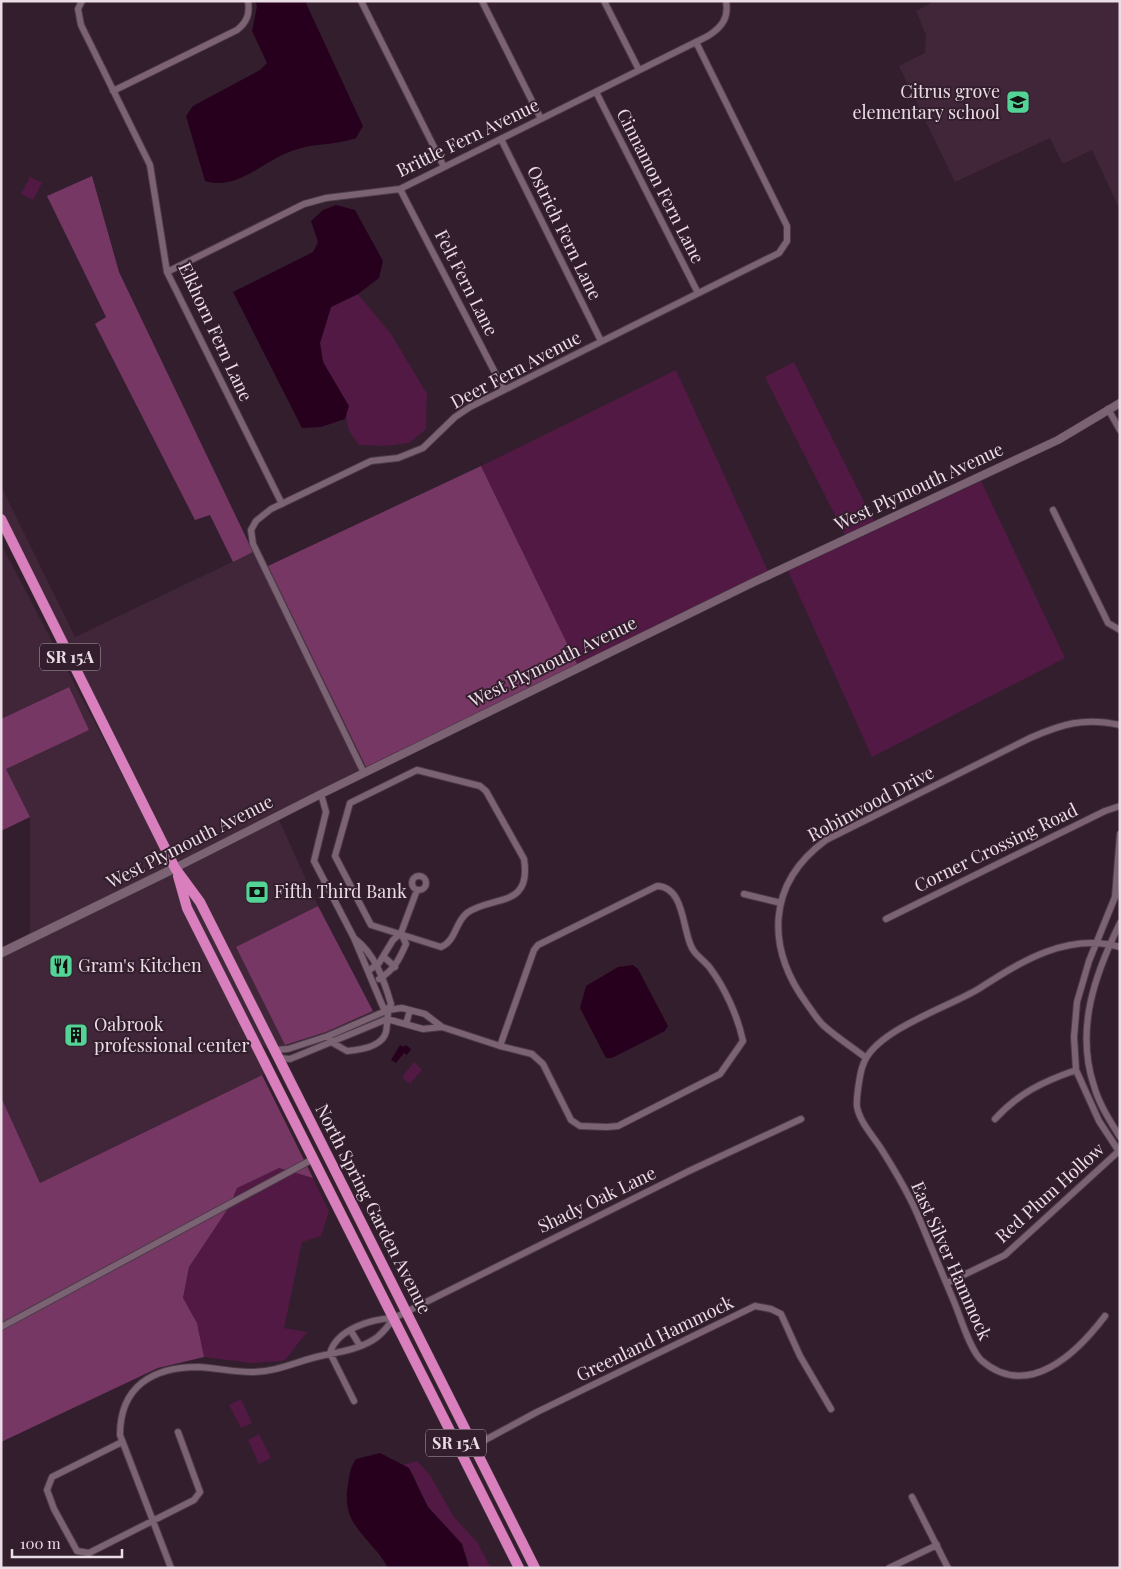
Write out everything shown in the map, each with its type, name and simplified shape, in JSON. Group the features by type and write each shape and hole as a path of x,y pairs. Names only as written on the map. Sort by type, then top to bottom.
{"highway":[{"name":"North Spring Garden Avenue","path":"1,519 176,868 200,902 535,1568"},
{"name":"North Spring Garden Avenue","path":"176,868 187,908 519,1568"},
{"path":"256,1044 269,1056 277,1054"},
{"path":"265,1063 275,1066 289,1078"}],"main road":[{"name":"West Plymouth Avenue","path":"1,953 176,868"}],"street":[{"name":"Elkhorn Fern Lane","path":"82,1 78,9 79,20 150,165 167,272 282,504"},
{"path":"113,91 237,30 245,24 248,1"},
{"path":"361,1 444,167"},
{"path":"482,1 541,119"},
{"path":"604,1 638,70"},
{"name":"Brittle Fern Avenue","path":"167,272 304,204 326,198 400,189 719,29 728,11 726,1"},
{"name":"Deer Fern Avenue","path":"364,773 253,544 251,530 256,521 282,504 371,462 398,458 423,448 455,418 504,390 779,253 784,248 789,234 787,226 696,42"},
{"name":"Cinnamon Fern Lane","path":"596,92 698,293"},
{"name":"Ostrich Fern Lane","path":"501,139 601,341"},
{"name":"Felt Fern Lane","path":"400,189 504,390"},
{"name":"West Plymouth Avenue","path":"176,868 321,794 754,582 1058,440 1108,409 1119,406"},
{"path":"1108,409 1120,430"},
{"path":"1052,510 1108,623 1120,630"},
{"name":"Robinwood Drive","path":"866,1058 822,1024 793,984 780,951 777,923 781,902 794,874 811,851 826,840 1030,738 1062,725 1075,722 1105,722 1120,725"},
{"path":"417,770 480,786 486,791 524,859 524,873 519,889 507,900 490,902 468,913 451,939 442,947 401,933 375,928 368,922 335,856 350,803 417,770"},
{"path":"321,794 326,812 314,861 354,938 383,1006 388,1010"},
{"name":"Corner Crossing Road","path":"886,919 1105,811 1120,806"},
{"path":"1119,1151 1099,1121 1076,1070 1076,1002 1089,961 1098,943 1115,897 1120,834"},
{"path":"277,1054 328,1036 388,1010 402,1008 425,1014 442,1027 500,1046 532,1054 543,1064 571,1120 580,1126 608,1128 618,1126 720,1074 744,1041 739,1022 711,969 692,948 674,897 668,888 657,886 538,945 534,950 500,1046"},
{"path":"368,971 376,966 384,957 393,940 401,933 417,890"},
{"path":"744,894 781,902"},
{"path":"1120,923 1099,966 1089,1005 1086,1042 1094,1088 1120,1137"},
{"path":"373,982 395,967 406,944 401,933"},
{"path":"328,1036 332,1043 347,1051 376,1044 386,1033 388,1010 391,1004 376,966 366,947 354,938"},
{"name":"East Silver Hammock","path":"1105,1316 1091,1335 1065,1360 1041,1373 1004,1373 980,1359 969,1338 917,1214 880,1148 866,1128 857,1107 862,1065 866,1058 888,1035 906,1024 969,995 1034,955 1050,949 1098,943 1120,947"},
{"path":"384,957 395,967"},
{"path":"406,1024 410,1010"},
{"path":"277,1054 290,1059 387,1019 423,1029 442,1027"},
{"path":"995,1120 1011,1102 1042,1083 1076,1070"},
{"name":"Shady Oak Lane","path":"394,1318 689,1171 801,1119"},
{"name":"Red Plum Hollow","path":"946,1283 1005,1255 1119,1151"},
{"path":"1,1327 313,1159"},
{"name":"Greenland Hammock","path":"474,1446 537,1412 582,1392 755,1306 771,1309 781,1314 800,1356 831,1409"},
{"path":"354,1401 330,1353 332,1345 351,1331 378,1318 394,1318"},
{"path":"171,1568 120,1434 120,1419 127,1399 139,1385 155,1374 165,1370 198,1367 254,1372 283,1368 330,1353 340,1354 373,1340 385,1331 394,1318"},
{"path":"351,1331 360,1346"},
{"path":"122,1442 52,1477 47,1490 54,1509 77,1551 89,1553 194,1500 200,1492 178,1432"},
{"path":"912,1497 948,1568"},
{"path":"889,1568 937,1545"}],"shaded area":[{"path":"255,1 305,1 363,126 356,138 286,153 241,178 229,182 205,181 186,116 193,106 260,70 267,63 252,31 257,6"},
{"name":"Citrus grove elementary school","path":"935,1 1120,1 1120,210 1092,150 1063,164 1050,138 955,182 899,66 925,53 926,35 916,11"},
{"path":"92,176 119,272 253,552 233,562 210,515 195,520 95,324 106,317 47,196"},
{"path":"30,177 42,183 33,200 21,194"},
{"path":"336,205 355,210 383,261 379,278 358,294 331,307 320,343 323,362 349,406 345,419 321,427 302,428 233,292 313,252 318,242 311,221 323,210"},
{"path":"358,294 391,334 427,394 426,429 409,443 385,446 359,445 348,427 346,417 348,406 323,362 320,343 331,307"},
{"path":"794,362 874,521 845,535 765,377"},
{"path":"676,370 768,571 577,664 481,466"},
{"path":"481,466 577,664 366,767 268,566"},
{"path":"981,481 1065,658 872,757 788,571"},
{"path":"1,486 75,637 253,552 359,771 177,862 1,511"},
{"path":"1,544 170,866 30,934 30,817 6,769 68,687 1,719"},
{"path":"69,687 89,730 6,769 30,817 1,831 1,719"},
{"path":"279,820 318,906 237,947 285,1045 277,1046 181,870"},
{"path":"173,874 184,910 266,1073 40,1183 1,1097 1,957"},
{"path":"185,888 197,904 271,1052 259,1042 191,907"},
{"path":"318,906 373,1011 326,1032 285,1045 236,947"},
{"path":"633,965 638,969 668,1026 665,1031 612,1058 606,1058 580,1008 586,986 618,967"},
{"path":"400,1045 403,1047 406,1045 411,1049 407,1055 404,1053 396,1063 391,1060"},
{"path":"414,1062 422,1070 410,1084 402,1077"},
{"path":"262,1075 313,1178 279,1168 237,1188 229,1207 189,1267 183,1298 197,1323 204,1357 158,1368 1,1442 1,1097 40,1183"},
{"path":"279,1168 313,1178 329,1211 321,1236 302,1242 284,1328 307,1332 286,1359 282,1361 252,1363 204,1357 197,1323 183,1299 189,1267 229,1207 237,1187"},
{"path":"241,1399 252,1423 241,1428 229,1405"},
{"path":"259,1434 271,1458 259,1464 248,1440"},
{"path":"380,1453 409,1468 428,1507 462,1544 469,1568 388,1568 353,1521 348,1511 347,1499 348,1481 356,1459"},
{"path":"417,1461 430,1475 454,1517 477,1542 491,1568 469,1568 467,1557 457,1538 428,1506 411,1471 403,1465"}],"place":[{"name":"Citrus grove elementary school","path":"1018,102"},
{"name":"Fifth Third Bank","path":"257,892"},
{"name":"Gram's Kitchen","path":"61,966"},
{"name":"Oabrook professional center","path":"76,1035"}]}
